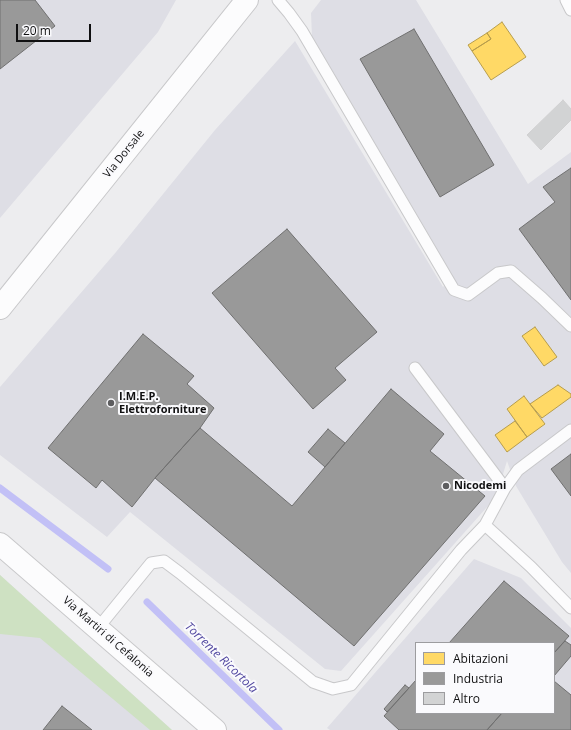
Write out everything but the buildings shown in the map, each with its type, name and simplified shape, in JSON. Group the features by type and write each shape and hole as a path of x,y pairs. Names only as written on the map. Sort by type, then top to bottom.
{"street":[{"name":"Via Dorsale","path":"0,308 248,0"},
{"name":"Via Martiri di Cefalonia","path":"0,544 215,730"}],"lane":[{"path":"278,0 302,31 443,274 454,290 468,295 498,273 511,271 571,326"},
{"path":"566,0 571,10"},
{"path":"415,368 505,488"},
{"path":"98,628 152,563 164,561 313,682 333,689 351,684 461,550 485,525 505,488 518,470 571,430"},
{"path":"485,525 531,566 571,608"}],"shaded area":[{"path":"0,0 176,0 158,32 0,218"},
{"path":"321,0 416,0 528,184 571,152 571,573 562,562 516,486 507,461 496,497 341,671 325,669 130,512 107,537 0,455 0,387 116,252 215,130 295,41 443,287 453,276 312,36 311,13"},
{"path":"474,559 521,578 571,628 571,730 330,730 327,728"},
{"path":"0,575 172,730 0,730"}],"green space":[{"path":"0,575 172,730 150,730 40,638 0,634"}],"waterway":[{"name":"Torrente Ricortola","path":"0,488 108,569"},
{"name":"Torrente Ricortola","path":"147,602 279,730"}],"place":[{"name":"I.M.E.P. Elettroforniture","path":"111,403"},
{"name":"Nicodemi","path":"446,486"}]}
